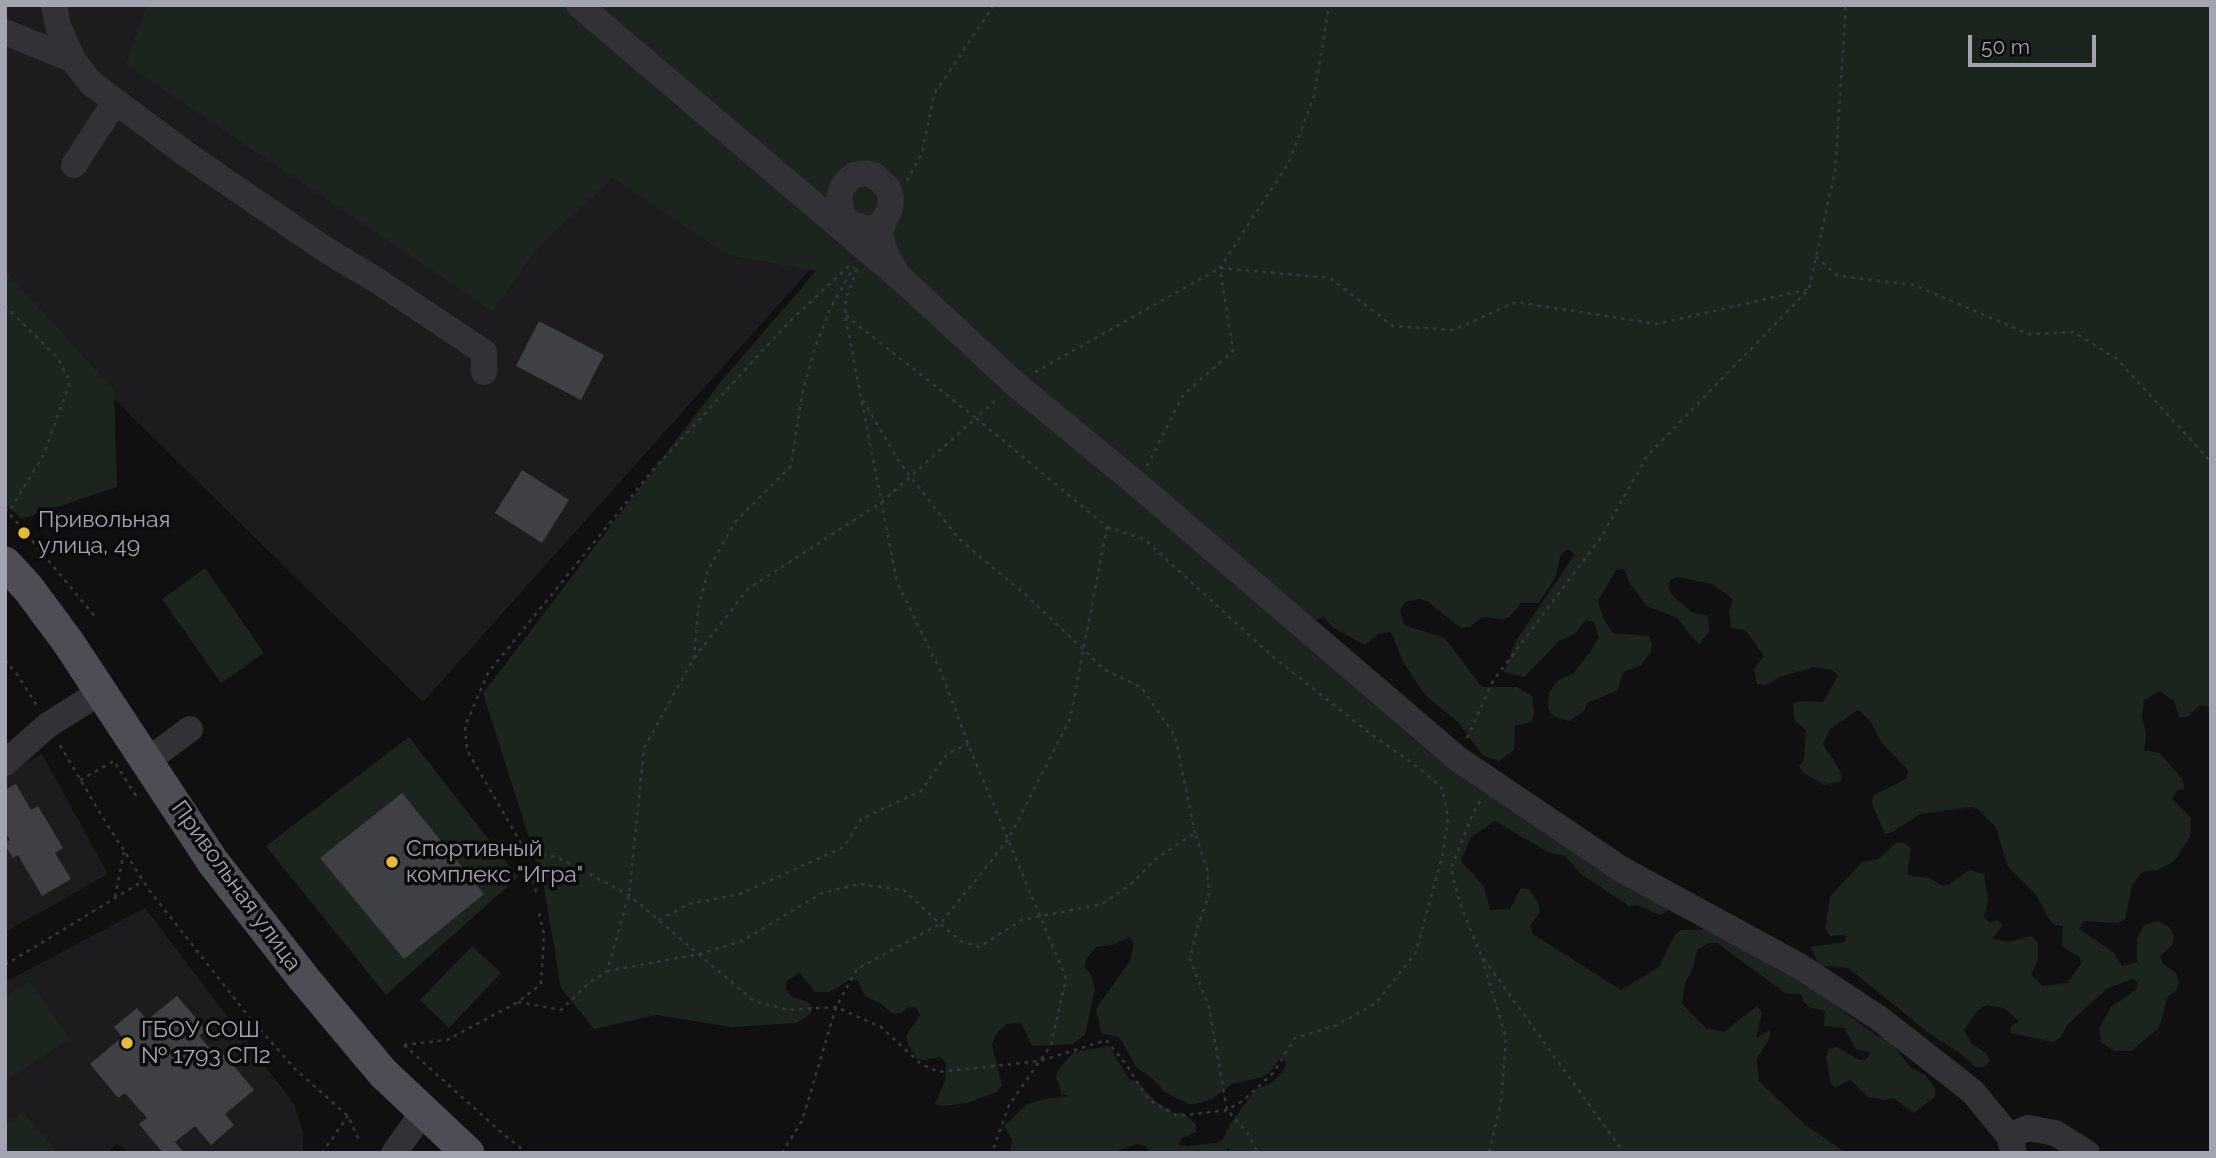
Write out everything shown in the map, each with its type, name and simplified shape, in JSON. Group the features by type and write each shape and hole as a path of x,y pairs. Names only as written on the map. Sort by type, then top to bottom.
{"main road":[{"name":"Привольная улица","path":"5,564 28,588 102,691 213,862 305,980 383,1073 468,1153"}],"street":[{"path":"54,5 58,26 73,60 91,83 324,254 373,278 484,352 484,372"},
{"path":"579,5 905,282 1014,383 1138,485 1458,759 1621,869 1801,967 1880,1019 1973,1092 2012,1144 2028,1128 2055,1133 2087,1153"},
{"path":"5,32 73,60"},
{"path":"74,165 115,102"},
{"path":"816,205 833,198 855,175 866,173 882,181 891,197 890,208 880,231 883,246 889,261 905,282"},
{"path":"842,188 840,206 848,223 868,229 878,226 884,219"},
{"path":"5,763 48,725 102,691"},
{"path":"147,761 190,729"},
{"path":"394,1153 424,1111"}],"path":[{"path":"904,186 922,153 934,94 994,5"},
{"path":"607,971 629,895 644,748 694,658 749,588 882,502 1014,383 1220,268 1289,162 1314,96 1329,5"},
{"path":"1441,788 1458,759 1493,681 1602,536 1647,456 1809,289 1835,171 1846,5"},
{"path":"866,250 853,276 846,298 845,315 897,582 941,672 968,744 1066,978 1051,1045 1009,1105 992,1153"},
{"path":"694,658 698,610 708,570 734,522 791,466 802,394 815,348 830,309 866,250"},
{"path":"536,892 526,852 467,750 465,726 488,673 652,471 789,322 866,250"},
{"path":"1816,257 1838,276 1914,285 2029,334 2074,332 2118,359 2211,462"},
{"path":"1220,268 1330,278 1393,326 1452,330 1516,302 1657,324 1809,289"},
{"path":"1138,485 1182,395 1233,351 1220,268"},
{"path":"5,306 58,358 70,382 44,454 9,512"},
{"path":"526,852 557,857 629,895 754,1001 788,1010 836,1007 881,1027 921,1064 939,1072 1040,1061 1106,1040 1126,1064 1148,1099 1177,1116 1227,1110 1244,1100 1275,1072 1295,1038 1335,1026 1376,1003 1416,952 1443,853 1448,817 1441,788 1419,768 1368,732 1272,656 1144,539 1107,527 976,418 845,315"},
{"path":"861,398 900,463 959,539 1027,596 1105,670 1141,687 1175,736 1195,833 1206,869 1209,895 1198,926 1191,959 1209,1007 1227,1110 1247,1132 1258,1153"},
{"path":"5,508 97,619"},
{"path":"782,1153 802,1121 836,1007 858,969 940,924 1008,840 1070,719 1107,527"},
{"path":"5,660 19,677 143,881 250,1018 295,1069 348,1116 360,1142"},
{"path":"659,920 688,904 740,894 844,847 861,819 921,791 947,754 968,744"},
{"path":"80,780 114,761 138,799"},
{"path":"1489,1153 1501,1102 1506,1038 1451,869 1473,813 1492,781"},
{"path":"518,1002 561,1010 589,983 607,971 700,954 742,941 822,893 859,884 904,890 961,941 979,947 1022,920 1102,904 1130,885 1157,858 1195,833"},
{"path":"114,899 124,852"},
{"path":"5,965 143,881"},
{"path":"527,1153 404,1045 447,1041 518,1002 541,984 544,934 539,913"},
{"path":"1481,955 1624,1153"},
{"path":"322,1153 348,1116"}],"shaded area":[{"path":"5,5 980,5 815,264 423,702 134,419 5,285"},
{"path":"147,5 2211,5 2211,709 2200,705 2188,717 2179,717 2174,701 2160,691 2144,700 2144,750 2160,753 2183,780 2184,789 2176,791 2172,799 2191,818 2190,838 2174,861 2158,870 2142,872 2132,886 2125,919 2117,923 2084,921 2079,929 2113,952 2122,966 2137,962 2137,939 2144,925 2159,921 2170,928 2174,936 2172,945 2160,956 2163,964 2176,973 2179,982 2176,991 2168,996 2159,1028 2131,1051 2114,1051 2101,1042 2099,1028 2111,1007 2137,989 2137,982 2133,979 2108,988 2068,1024 2060,1038 2053,1042 2010,1033 2012,1025 2019,1021 2004,1008 1987,1005 1979,1009 1964,1030 1972,1044 1986,1053 1990,1061 1983,1067 1975,1067 1848,968 1822,966 1811,947 1845,942 1846,935 1830,936 1825,929 1830,897 1862,862 1878,859 1896,843 1904,843 1911,848 1907,875 1930,878 1942,886 1950,884 1969,870 1984,874 1988,901 1984,917 1990,923 1997,920 2003,925 1992,938 2008,942 2031,936 2038,942 2038,960 2031,975 2043,986 2067,983 2081,965 2080,958 2062,946 2063,926 2055,925 2049,919 2036,895 2008,867 1996,828 1979,810 1971,807 1920,814 1893,832 1885,834 1872,804 1873,796 1907,778 1908,770 1882,743 1870,721 1858,710 1830,729 1823,744 1841,772 1841,781 1824,785 1803,773 1799,766 1804,759 1806,730 1794,720 1793,704 1800,701 1823,702 1838,676 1832,670 1814,667 1780,677 1766,685 1757,684 1754,669 1764,656 1746,631 1731,627 1729,610 1733,599 1712,584 1678,577 1670,580 1669,588 1673,596 1692,612 1708,616 1709,632 1699,645 1677,618 1647,606 1630,584 1624,569 1616,570 1598,601 1603,617 1613,633 1649,636 1651,652 1640,666 1623,672 1618,690 1587,703 1584,711 1569,721 1553,716 1548,709 1549,692 1559,680 1574,673 1590,652 1599,637 1594,622 1586,620 1575,634 1559,641 1524,677 1504,672 1515,642 1575,554 1568,549 1561,554 1555,578 1539,603 1521,603 1510,617 1483,617 1469,627 1461,628 1428,602 1420,599 1405,602 1400,610 1404,625 1445,638 1482,687 1517,687 1532,696 1534,713 1531,722 1515,726 1514,750 1499,761 1483,756 1458,722 1426,696 1403,662 1391,632 1379,634 1365,645 1334,628 1323,617 1315,621 1334,653 1670,903 1668,911 1660,915 1637,905 1629,906 1581,874 1565,856 1548,852 1495,821 1471,837 1461,861 1484,886 1490,910 1510,909 1521,888 1529,889 1540,912 1530,926 1533,934 1621,990 1659,967 1675,935 1681,930 1716,929 1776,961 1874,1034 1890,1041 1911,1068 1925,1075 1935,1088 1935,1097 1914,1113 1893,1098 1884,1100 1868,1097 1850,1080 1835,1088 1830,1081 1826,1057 1829,1049 1837,1047 1859,1060 1866,1059 1871,1053 1856,1049 1844,1028 1824,1026 1825,1011 1809,1007 1801,994 1785,993 1717,943 1709,943 1697,950 1693,968 1685,983 1682,1004 1707,1029 1724,1032 1757,1006 1762,1013 1756,1038 1770,1030 1769,1039 1757,1059 1759,1081 1804,1124 1846,1153 1232,1153 1228,1149 1225,1153 1151,1153 1145,1146 1136,1144 1104,1153 1007,1153 1012,1139 1004,1126 1027,1104 1068,1096 1062,1094 1056,1077 1058,1070 1074,1052 1109,1046 1129,1079 1136,1081 1159,1104 1174,1113 1183,1113 1196,1124 1196,1132 1182,1138 1179,1145 1187,1146 1216,1143 1223,1139 1230,1124 1255,1090 1271,1083 1283,1071 1286,1063 1281,1057 1269,1073 1262,1077 1232,1084 1211,1099 1188,1104 1165,1092 1136,1067 1118,1037 1101,1033 1096,1009 1130,961 1134,944 1130,937 1112,945 1096,947 1086,960 1085,968 1091,975 1095,990 1085,1035 1072,1044 1032,1046 1021,1023 1006,1024 994,1037 992,1045 1002,1085 997,1092 967,1103 943,1106 935,1104 945,1080 946,1063 940,1057 917,1059 908,1044 906,1036 920,1015 916,1008 908,1007 901,1013 893,1014 880,1003 865,996 858,981 851,979 830,992 815,992 799,972 786,982 786,990 791,996 808,1002 813,1008 809,1015 796,1023 731,1027 656,1015 594,1029 561,988 543,882 483,693 723,379 816,271 728,255 613,178 540,245 492,311 126,64"},
{"path":"5,271 114,390 117,487 22,519 5,504"},
{"path":"205,568 264,653 221,683 162,599"},
{"name":"Спортивный комплекс \"Игра\"","path":"409,737 518,877 386,995 266,846"},
{"path":"42,754 108,874 5,932 5,775"},
{"name":"ГБОУ СОШ № 1793 СП2","path":"145,908 294,1104 303,1132 303,1153 129,1153 117,1144 107,1153 5,1153 5,982"},
{"path":"472,946 501,973 449,1028 420,1000"},
{"path":"30,981 69,1039 5,1081 5,997"},
{"path":"22,1112 58,1153 5,1153 5,1126"}],"building":[{"path":"539,321 604,355 581,400 516,366"},
{"path":"522,470 569,500 542,543 495,513"},
{"path":"16,784 31,810 38,806 63,848 55,853 71,879 42,896 18,855 13,858 5,845 10,840 5,832 5,790"},
{"path":"402,793 484,894 404,959 320,858"},
{"path":"177,996 206,1030 199,1036 219,1059 224,1054 254,1090 225,1114 234,1125 211,1145 195,1126 175,1142 184,1153 163,1153 139,1124 147,1118 125,1093 118,1098 90,1064 122,1037 114,1027 137,1008 147,1020"}],"place":[{"name":"Привольная улица, 49","path":"24,533"},
{"name":"Спортивный комплекс \"Игра\"","path":"392,862"},
{"name":"ГБОУ СОШ № 1793 СП2","path":"127,1043"}]}
